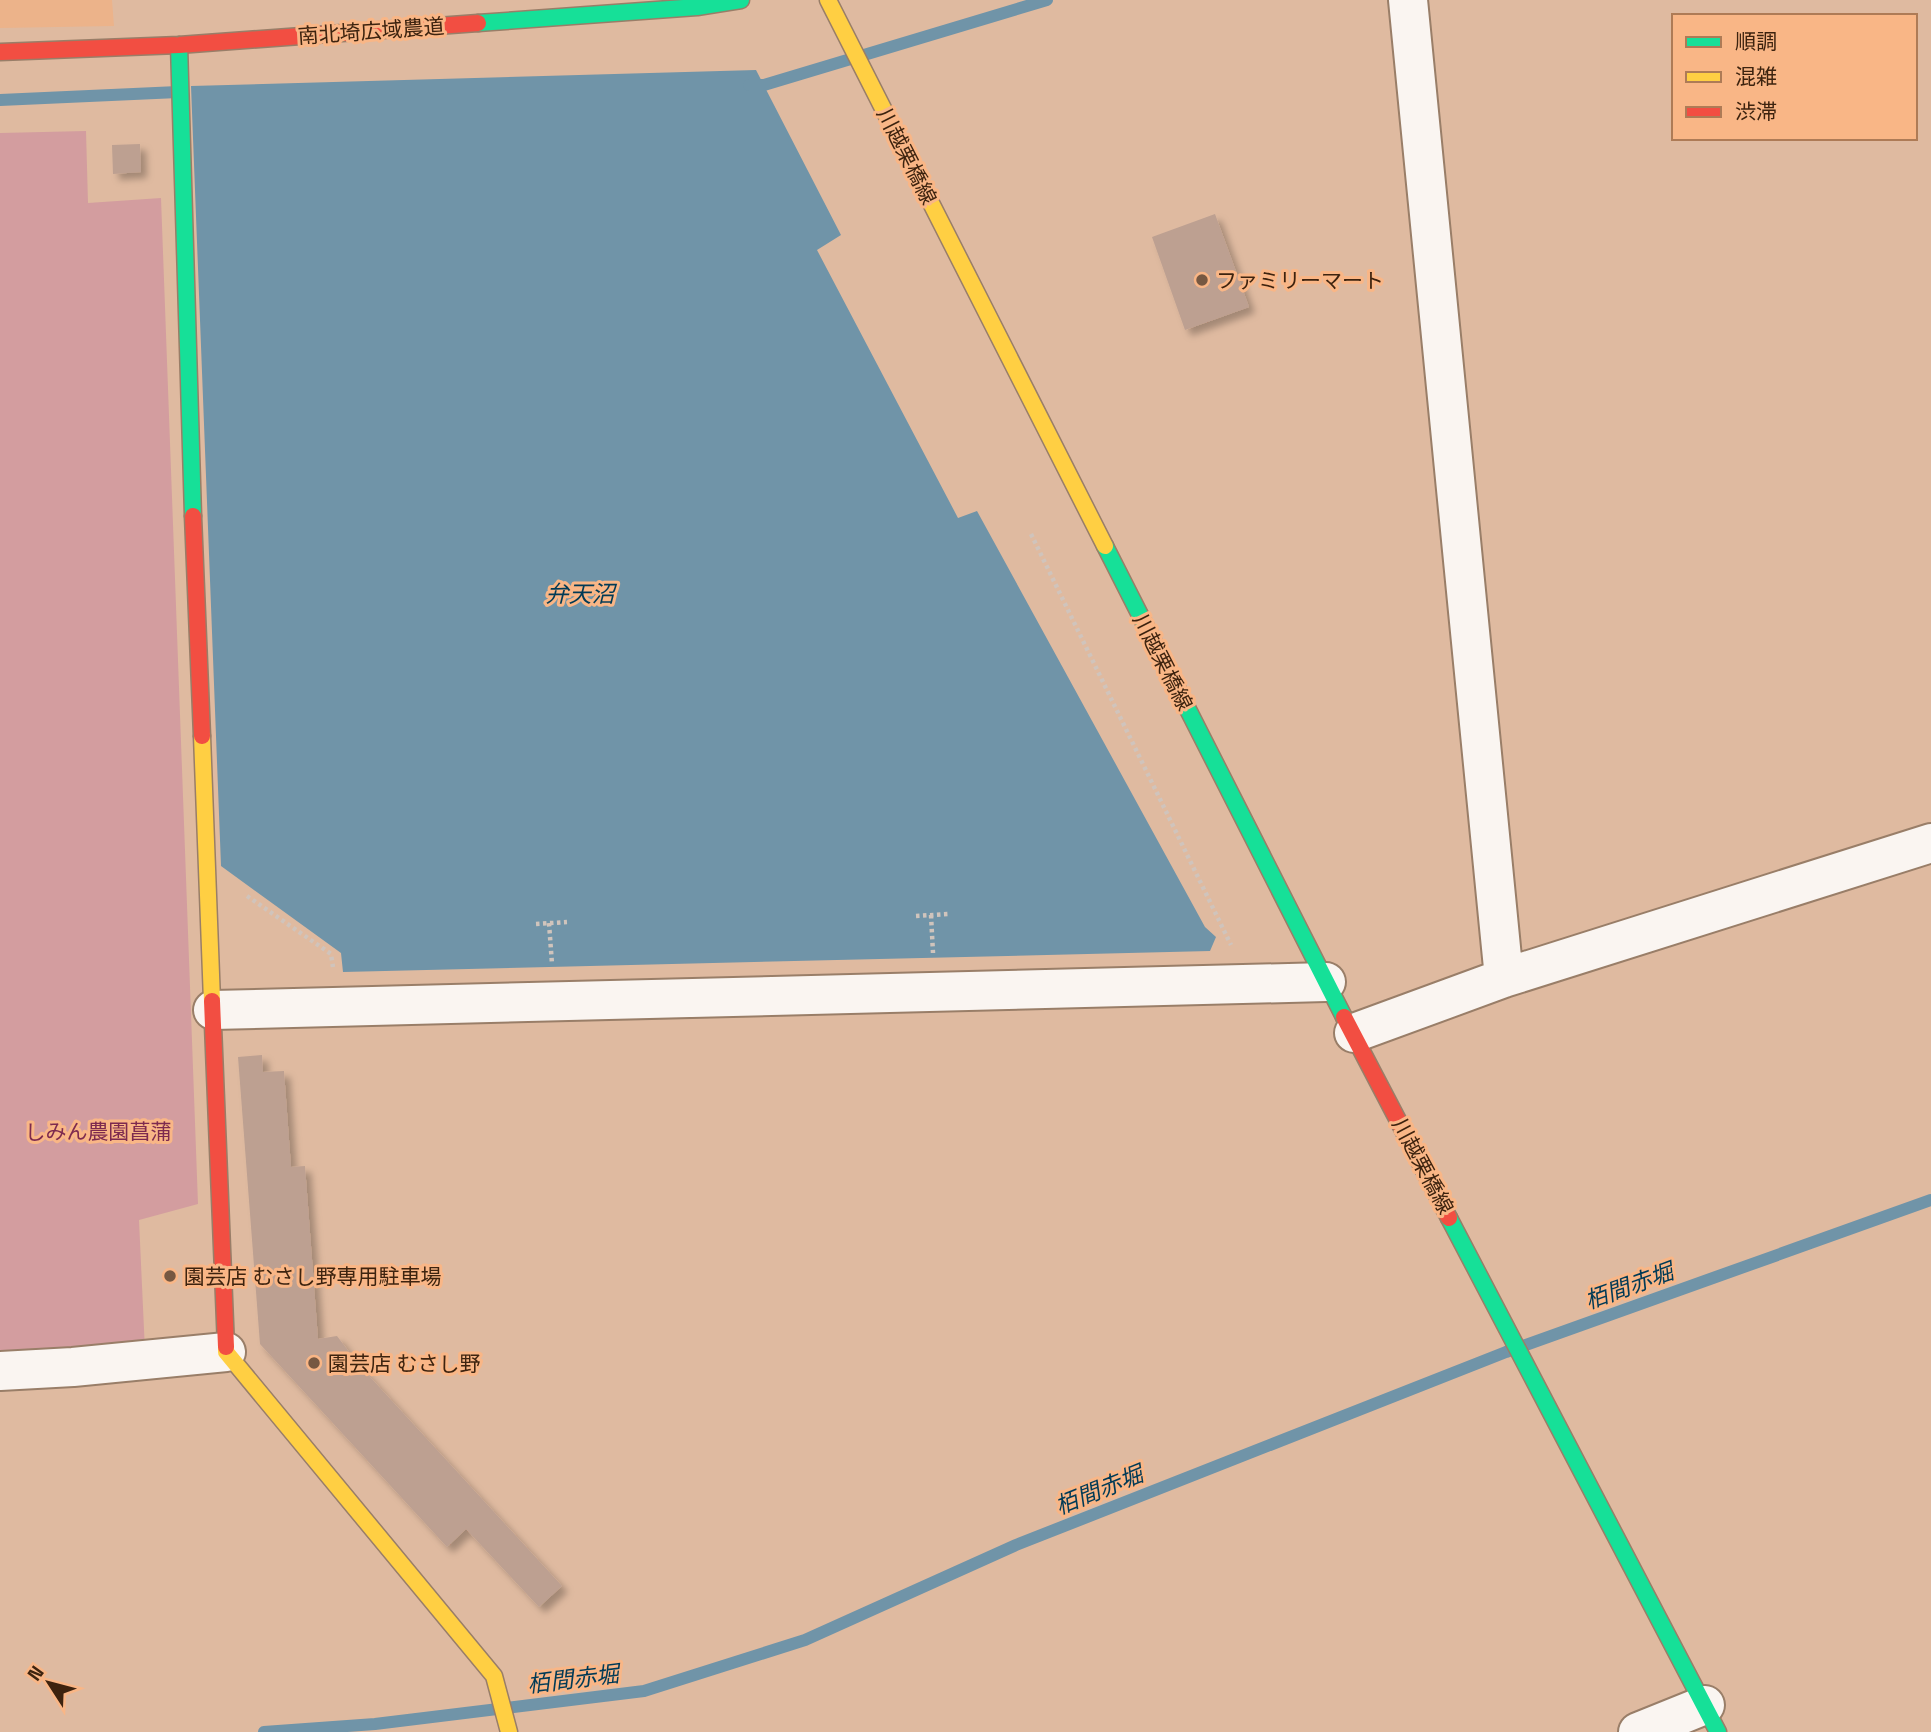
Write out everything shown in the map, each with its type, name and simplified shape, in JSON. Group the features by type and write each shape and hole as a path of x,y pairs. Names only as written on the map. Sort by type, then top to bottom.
{"street":[{"name":"南北埼広域農道","path":"0,52 180,45 697,6 741,0"},
{"name":"川越栗橋線","path":"828,0 1326,982 1711,1719"},
{"path":"1408,0 1504,978"},
{"path":"180,45 186,340 226,1352 494,1676 509,1732"},
{"path":"1354,1033 1504,978 1931,843"},
{"path":"213,1010 1326,982"},
{"path":"0,1371 73,1367 226,1352"},
{"path":"1638,1732 1711,1719"}],"path":[{"path":"1031,534 1231,944 1228,955"},
{"path":"246,895 331,954 334,974"},
{"path":"916,916 948,914"},
{"path":"931,915 933,958"},
{"path":"536,924 566,922"},
{"path":"549,923 552,966"},
{"path":"320,968 333,967"}],"shaded area":[{"path":"0,0 112,0 114,26 0,28"}],"green space":[{"name":"しみん農園菖蒲","path":"86,131 88,203 161,198 198,1204 139,1220 145,1351 0,1357 0,133"}],"water":[{"name":"弁天沼","path":"756,70 841,235 817,250 958,518 977,511 1205,927 1216,937 1210,951 343,972 341,953 221,866 191,86"}],"building":[{"path":"140,144 141,172 113,174 112,145"},
{"path":"1215,214 1249,307 1185,330 1152,237"},
{"path":"262,1055 263,1072 284,1071 291,1167 305,1166 318,1339 337,1336 359,1365 562,1586 539,1607 466,1529 447,1547 260,1344 238,1057"}],"waterway":[{"path":"749,85 764,85 1047,0"},
{"path":"0,100 178,92"},
{"name":"栢間赤堀","path":"264,1732 375,1724 644,1691 805,1640 1016,1545 1506,1352 1931,1200"}],"traffic: fast":[{"path":"478,23 697,7 741,0"},
{"path":"179,45 193,516"},
{"path":"1105,546 1344,1017"},
{"path":"1449,1218 1718,1732"}],"traffic: slow":[{"path":"828,0 1105,546"},
{"path":"202,736 212,1001"},
{"path":"226,1347 226,1352 494,1676 509,1732"}],"traffic: jam":[{"path":"0,52 179,45 478,23"},
{"path":"193,516 202,736"},
{"path":"212,1001 226,1347"},
{"path":"1344,1017 1449,1218"}],"place":[{"name":"ファミリーマート","path":"1202,280"},
{"name":"園芸店 むさし野専用駐車場","path":"170,1276"},
{"name":"園芸店 むさし野","path":"314,1363"}]}
